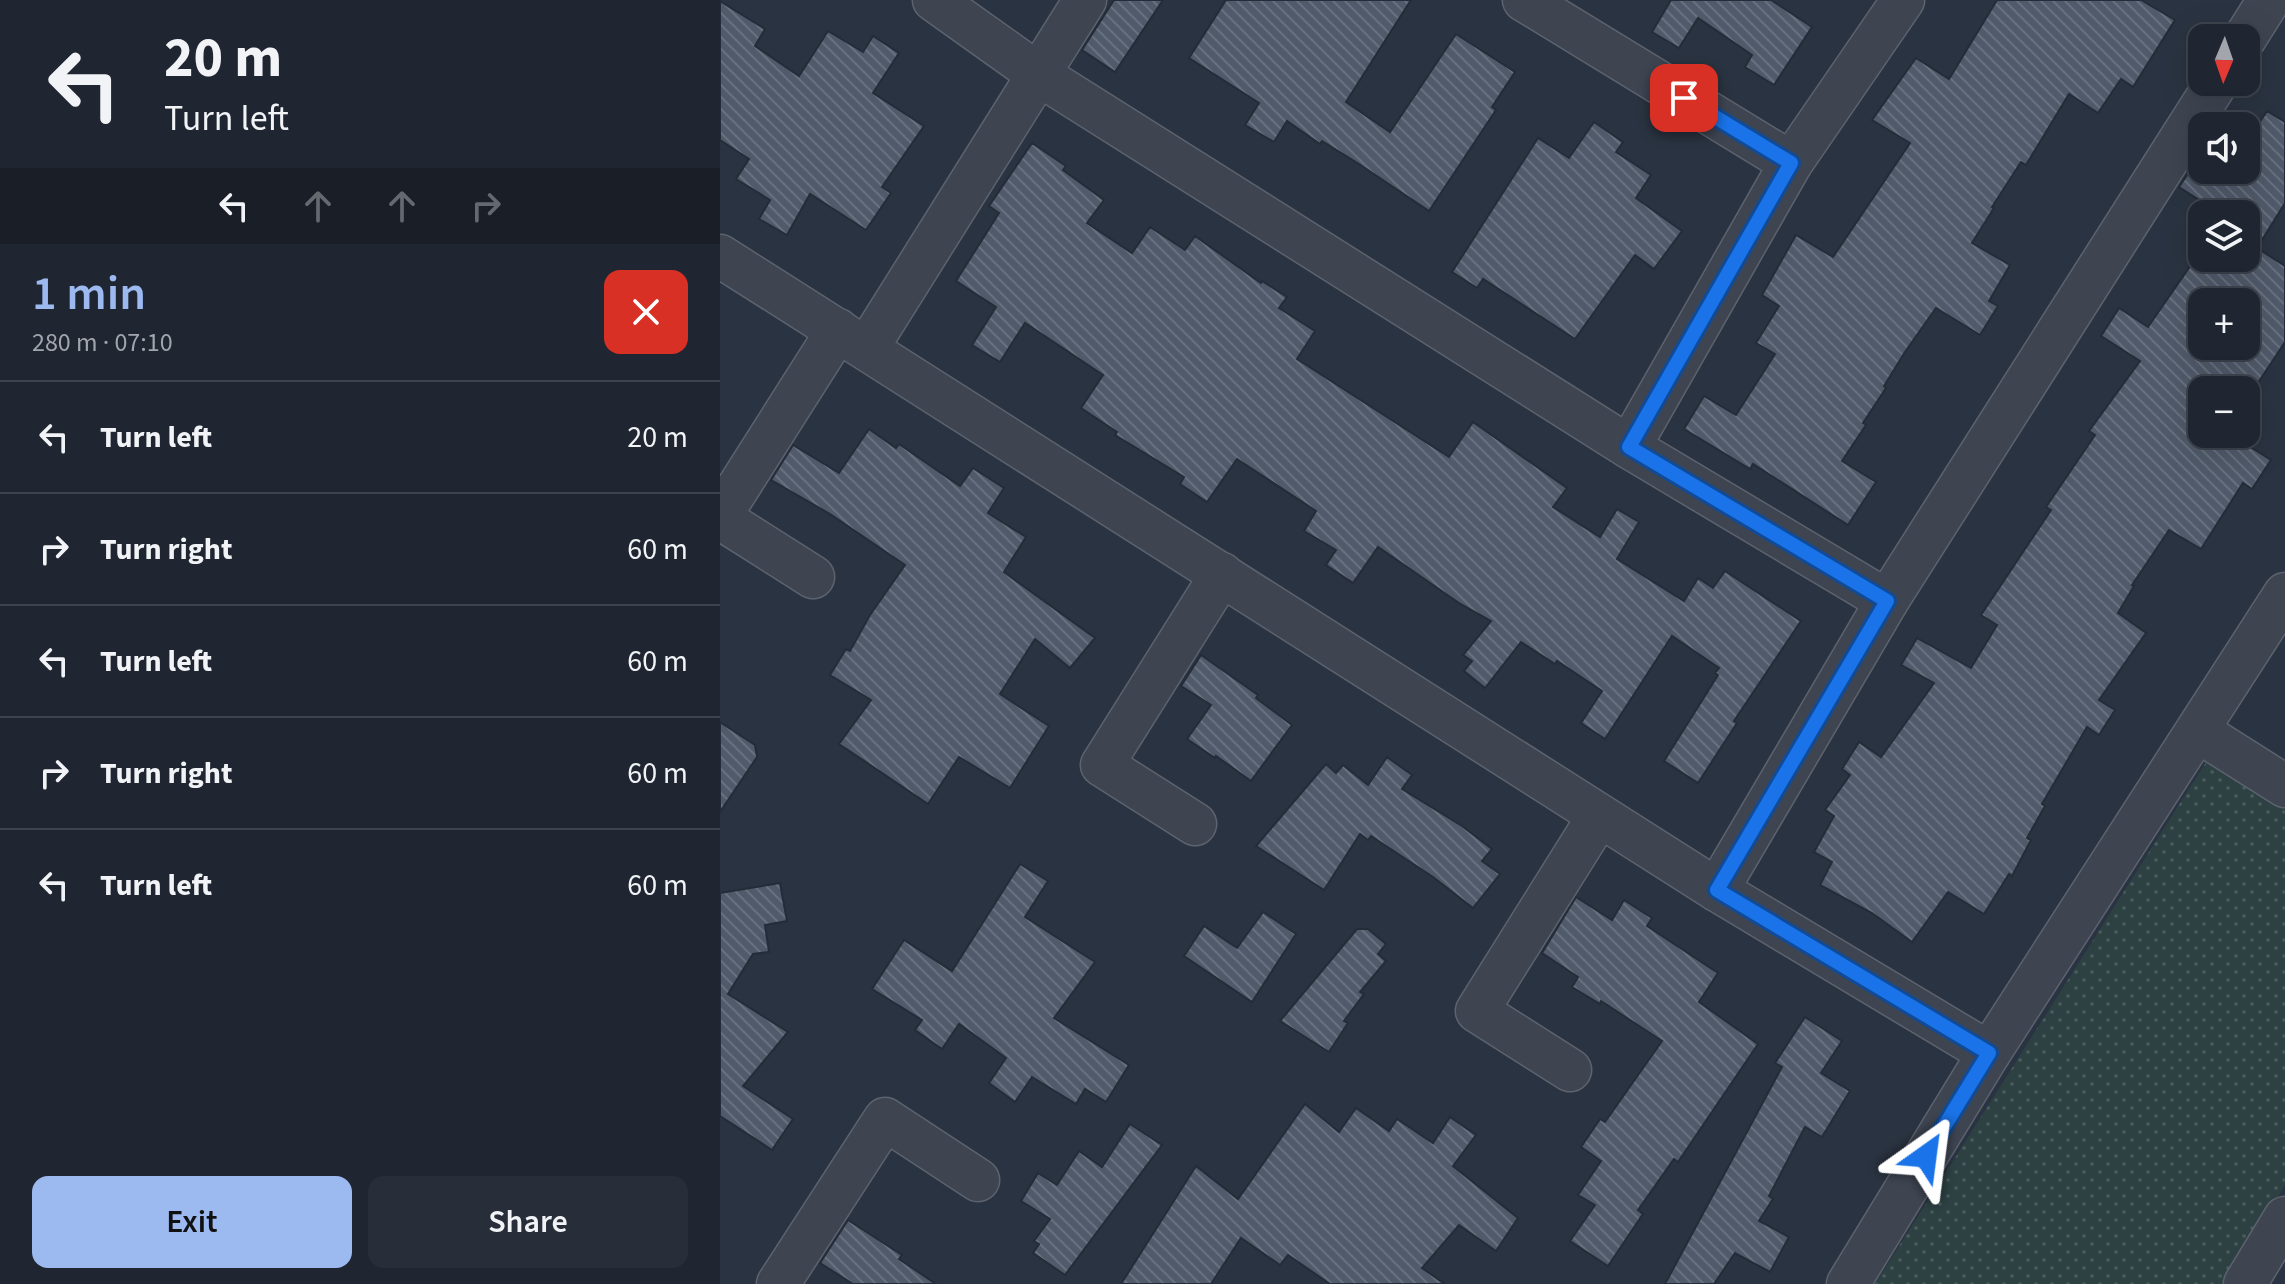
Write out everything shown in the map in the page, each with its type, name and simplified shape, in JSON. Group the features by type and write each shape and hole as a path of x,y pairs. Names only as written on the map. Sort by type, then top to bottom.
{"street":[{"path":"934,0 1038,74 1629,447 1887,601"},
{"path":"813,577 720,517 853,339 1038,74 1085,0"},
{"path":"1524,0 1791,163"},
{"path":"1629,447 1791,163 1903,0"},
{"path":"2254,24 2269,0"},
{"path":"1717,890 1887,601 2208,96"},
{"path":"720,256 1599,816 1989,1053"},
{"path":"1195,824 1102,765 1222,574"},
{"path":"1848,1284 1989,1053 2285,594"},
{"path":"2198,731 2285,786"},
{"path":"1570,1070 1477,1011 1599,816"},
{"path":"778,1284 885,1119 978,1180"},
{"path":"2245,1284 2285,1218"}],"green space":[{"path":"2208,759 2285,807 2285,1185 2225,1284 1875,1284"}],"building":[{"path":"1114,0 1163,0 1115,72 1082,50"},
{"path":"1226,0 1411,0 1346,102 1390,132 1456,34 1515,72 1492,107 1496,110 1429,211 1287,121 1274,142 1245,125 1259,103 1189,58"},
{"path":"1671,0 1771,0 1812,27 1774,85 1745,67 1752,55 1698,18 1679,48 1652,32"},
{"path":"1997,0 2141,0 2175,20 2133,87 2121,79 2098,113 2069,94 2026,165 2021,162 1972,243 2010,265 1989,301 1998,306 1980,335 1936,308 1905,352 1863,423 1866,425 1842,461 1876,482 1848,525 1753,464 1750,469 1684,429 1704,396 1736,415 1775,354 1756,343 1779,306 1762,295 1796,235 1833,257 1910,143 1872,120 1916,58 1949,79"},
{"path":"720,1 765,29 755,46 799,76 828,31 863,52 873,36 899,53 873,93 924,126 882,187 891,193 866,230 810,194 787,235 759,219 770,200 736,179 749,159 720,140"},
{"path":"2267,111 2285,122 2285,203 2260,243 2260,200 2199,200 2179,187 2188,174 2188,184 2260,184 2260,122"},
{"path":"1594,122 1623,142 1616,152 1651,175 1636,198 1682,231 1654,269 1635,255 1575,339 1483,279 1477,288 1452,272 1538,138 1569,158"},
{"path":"1032,143 1066,166 1063,170 1104,200 1087,223 1132,253 1150,227 1185,250 1195,236 1261,283 1287,297 1279,308 1315,331 1297,359 1449,457 1473,422 1567,488 1553,507 1600,537 1617,509 1639,522 1617,559 1684,601 1698,578 1713,588 1725,571 1801,621 1734,721 1737,723 1698,783 1664,761 1718,675 1715,673 1719,668 1672,636 1605,739 1581,723 1602,691 1521,642 1485,688 1464,671 1472,661 1463,655 1491,621 1459,603 1378,547 1353,583 1326,565 1336,550 1304,531 1316,511 1237,459 1207,502 1180,484 1184,477 1115,435 1117,432 1081,408 1103,375 1025,323 1000,362 972,345 996,307 956,281 999,213 989,206"},
{"path":"2260,250 2285,266 2285,342 2260,380 2260,376 2188,376 2188,448 2252,448 2271,460 2252,489 2243,483 2201,549 2169,530 2132,585 2118,613 2146,633 2099,700 2115,710 2099,735 2087,727 2042,804 2045,806 2027,838 2031,840 2012,876 2009,874 1984,914 1948,892 1912,942 1872,913 1820,885 1832,862 1814,852 1834,816 1825,810 1850,775 1842,769 1859,742 1881,757 1934,683 1901,665 1917,638 1971,668 1997,625 1981,615 2051,510 2046,507 2095,435 2089,431 2140,361 2101,336 2119,308 2148,327 2188,269 2188,272 2260,272"},
{"path":"869,429 896,448 899,444 960,486 973,468 1004,488 988,513 1026,537 1004,572 1095,638 1070,668 1035,639 1000,694 1049,726 1010,788 959,757 928,804 839,744 871,700 830,675 846,649 850,651 870,615 905,565 830,514 771,480 793,445 839,473"},
{"path":"1201,655 1258,695 1256,698 1292,725 1251,781 1187,739 1211,705 1181,686"},
{"path":"720,722 755,745 757,757 720,812"},
{"path":"1387,757 1412,775 1402,789 1462,826 1492,849 1482,861 1500,874 1473,908 1371,836 1368,840 1360,834 1324,890 1256,846 1326,764 1336,773 1343,765 1368,785"},
{"path":"1020,864 1048,881 1025,917 1095,962 1054,1018 1129,1065 1106,1102 1085,1089 1076,1104 1032,1077 1015,1102 989,1083 1006,1058 959,1024 942,1049 915,1030 922,1020 872,989 904,940 952,971"},
{"path":"780,883 787,921 765,925 769,952 753,954 728,994 788,1032 743,1086 793,1119 772,1150 720,1116 720,893"},
{"path":"1576,897 1612,920 1624,900 1652,918 1647,926 1718,973 1699,1002 1758,1044 1678,1162 1674,1159 1638,1210 1643,1214 1608,1266 1570,1241 1595,1205 1578,1195 1601,1161 1581,1147 1600,1119 1605,1122 1662,1041 1601,1001 1600,1004 1572,987 1578,977 1542,953"},
{"path":"1263,912 1296,934 1252,1002 1184,956 1204,926 1237,948"},
{"path":"1357,929 1368,929 1386,944 1378,954 1386,961 1360,992 1364,994 1344,1021 1348,1023 1329,1052 1280,1021"},
{"path":"1805,1017 1842,1041 1821,1073 1850,1091 1822,1137 1805,1127 1769,1196 1773,1199 1759,1221 1789,1237 1770,1272 1735,1253 1714,1284 1665,1284 1782,1067 1775,1063"},
{"path":"1305,1104 1339,1132 1356,1108 1389,1131 1397,1119 1433,1143 1450,1117 1476,1135 1453,1166 1518,1218 1496,1251 1459,1225 1422,1268 1445,1284 1330,1284 1288,1255 1280,1265 1241,1238 1211,1284 1121,1284 1196,1166 1238,1199"},
{"path":"1130,1124 1162,1145 1065,1275 1033,1253 1039,1244 1034,1241 1050,1219 1021,1201 1038,1173 1057,1185 1079,1151 1102,1167"},
{"path":"848,1220 902,1255 899,1259 936,1284 853,1284 820,1263"}],"route":[{"path":"1684,98 1791,163 1629,447 1887,601 1717,890 1989,1053 1926,1156"}]}
